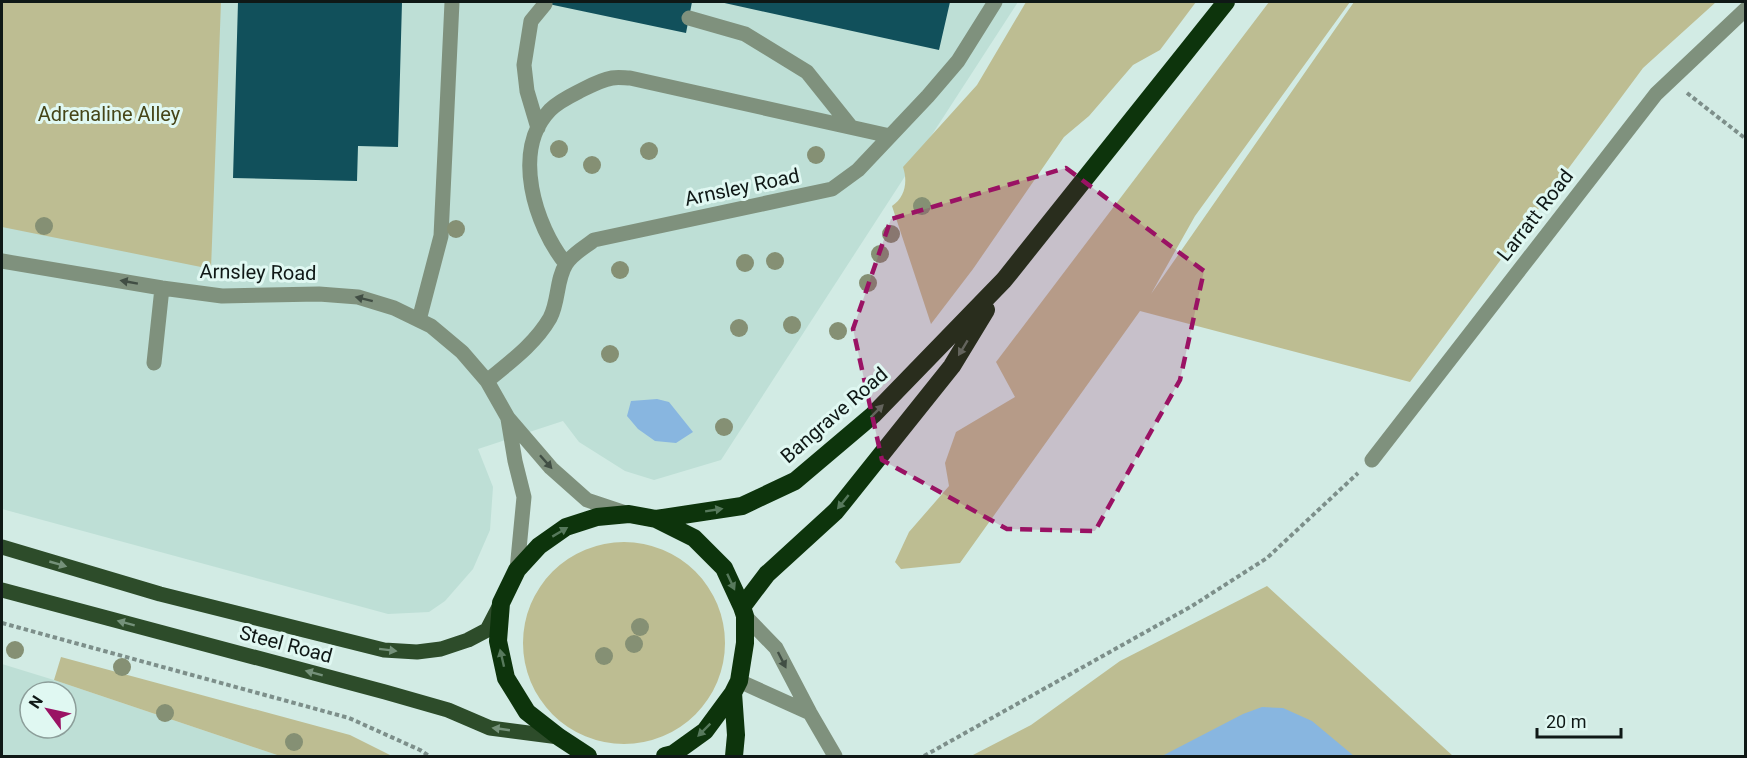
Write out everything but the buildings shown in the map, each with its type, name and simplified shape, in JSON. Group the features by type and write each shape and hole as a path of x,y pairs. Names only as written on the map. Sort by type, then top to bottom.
{"highway":[{"name":"Bangrave Road","path":"656,519 742,506 795,481 873,416 1004,280 1226,2"},
{"name":"Bangrave Road","path":"743,611 767,574 836,511 952,366 1004,280"},
{"path":"588,756 558,737 527,712 507,678 498,641 501,603 517,570 539,546 566,527 597,517 629,514 656,519 694,538 724,568 743,611 745,643 736,687 734,756"},
{"path":"665,756 673,754 705,731 736,687"}],"main road":[{"name":"Steel Road","path":"2,547 160,594 384,650 417,652 441,649 468,640 487,630 501,603"},
{"name":"Steel Road","path":"2,590 385,692 448,710 490,728 558,737"}],"street":[{"path":"419,320 441,236 452,2"},
{"path":"487,381 529,345 548,321 555,307 566,264 554,250 538,214 532,189 530,163 532,145 538,128 550,110 588,87 612,78 630,78 890,136 958,61 995,2"},
{"path":"538,128 527,91 524,64 531,21 545,4"},
{"name":"Larratt Road","path":"1372,460 1648,103 1746,9"},
{"path":"689,18 745,34 807,72 851,127"},
{"name":"Arnsley Road","path":"566,264 594,240 832,189 858,170 890,136"},
{"name":"Arnsley Road","path":"2,261 222,296 319,294 358,297 394,308 431,326 462,352 487,381 508,418 551,468 587,500 629,514"},
{"path":"153,363 162,288"},
{"name":"Arnsley Road","path":"508,418 524,497 517,570"},
{"path":"743,611 776,648 835,756"},
{"path":"736,687 810,713"}],"path":[{"path":"1671,80 1746,139"},
{"path":"924,756 1182,612 1267,558 1372,460"},
{"path":"2,623 349,718 429,756"}],"highlighted area":[{"path":"1066,168 1204,271 1180,380 1095,531 1007,529 882,460 853,329 891,219"}],"shaded area":[{"path":"2,2 1018,2 721,460 654,480 625,471 579,442 563,421 478,449 493,487 490,530 473,569 445,601 429,612 388,614 2,509"},
{"path":"2,664 54,680 18,680 18,740 78,740 78,688 280,756 2,756"}],"green space":[{"name":"Adrenaline Alley","path":"2,2 221,2 211,269 2,227"},
{"path":"1026,2 1196,2 1160,50 1133,65 1089,116 1064,137 973,269 931,324 892,206 903,194 905,178 903,167 977,85"},
{"path":"1269,2 1350,2 1195,216 1151,294 1354,2 1716,2 1643,68 1410,382 1140,311 960,563 901,569 895,562 909,532 949,486 945,463 956,432 1015,397 996,362"},
{"path":"614,542 634,542 653,546 672,554 696,571 717,604 723,623 725,643 723,663 717,682 696,715 672,732 653,740 634,744 614,744 595,740 576,732 552,715 535,691 527,672 523,653 523,633 527,614 535,595 552,571 576,554 595,546"},
{"path":"1267,586 1453,756 971,756 1031,725 1120,661"},
{"path":"61,657 350,735 392,756 280,756 78,688 78,680 54,680"}],"water":[{"path":"657,399 669,402 693,432 676,443 655,441 638,429 627,416 631,401"},
{"path":"1262,707 1283,708 1312,721 1354,756 1162,756 1243,714"}]}
